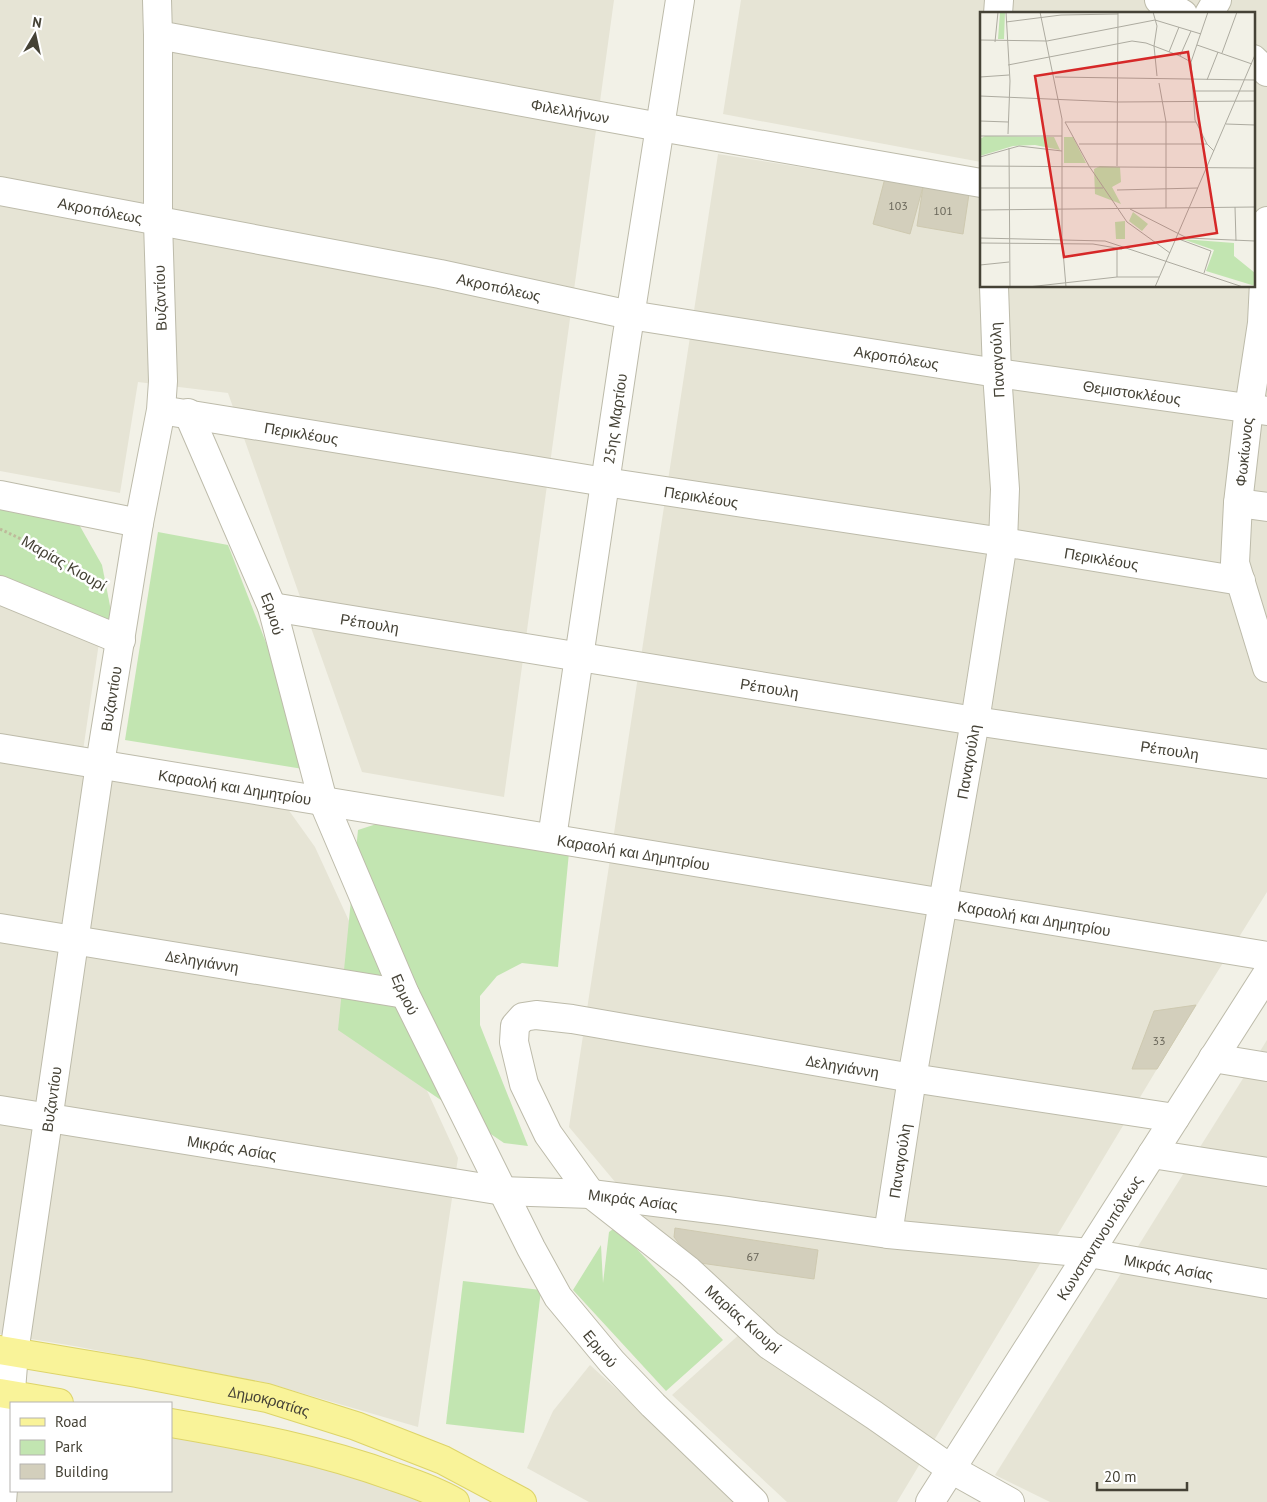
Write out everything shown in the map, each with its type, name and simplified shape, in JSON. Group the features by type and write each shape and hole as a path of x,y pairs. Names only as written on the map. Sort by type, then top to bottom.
{"main road":[{"name":"Δημοκρατίας","path":"7,1352 267,1398 356,1426 443,1460 522,1502"},
{"path":"5,1394 53,1402"},
{"path":"172,1423 258,1438 336,1457 365,1466 445,1499"}],"street":[{"name":"Βυζαντίου","path":"2,1502 7,1352 49,1117 100,764 139,523 161,410 163,381 158,222 157,0"},
{"name":"25ης Μαρτίου","path":"552,838 630,315 680,0"},
{"path":"1159,0 1180,12"},
{"path":"1210,12 1217,0"},
{"name":"Φιλελλήνων","path":"158,36 980,183"},
{"path":"1254,60 1267,72"},
{"name":"Ακροπόλεως","path":"0,191 440,274 630,315 997,373"},
{"name":"Φωκίωνος","path":"1263,229 1265,323 1258,410 1238,503 1235,563 1267,668"},
{"name":"Παναγούλη","path":"888,1234 912,1078 975,721 1003,542 1005,489 997,373 994,288"},
{"name":"Θεμιστοκλέους","path":"997,373 1258,410"},
{"name":"Περικλέους","path":"161,410 605,482 1003,542 1241,581"},
{"name":"Ερμού","path":"188,413 272,607 323,801 406,994 531,1248 558,1297 578,1323 653,1405 754,1502"},
{"path":"0,495 139,523"},
{"path":"1238,503 1267,507"},
{"path":"0,590 121,640"},
{"name":"Ρέπουλη","path":"272,607 975,721 1267,764"},
{"name":"Καραολή και Δημητρίου","path":"0,748 1267,956"},
{"name":"Δεληγιάννη","path":"0,928 406,994"},
{"name":"Κωνσταντινουπόλεως","path":"944,1491 1089,1253 1267,974"},
{"name":"Δεληγιάννη","path":"515,1026 523,1017 536,1015 572,1019 912,1078 1175,1118"},
{"name":"Μαρίας Κιουρί","path":"515,1026 514,1042 524,1084 548,1134 591,1194 688,1270 769,1346 874,1415 944,1491 1010,1502"},
{"path":"1213,1058 1267,1067"},
{"name":"Μικράς Ασίας","path":"0,1110 503,1191 591,1194 888,1234 1089,1253 1267,1284"},
{"path":"1152,1154 1267,1172"}],"path":[{"name":"Μαρίας Κιουρί","path":"0,529 59,557 127,600"}],"shaded area":[{"path":"0,0 614,0 504,797 362,772 228,393 138,382 120,493 0,471"},
{"path":"741,0 1267,0 1267,214 1254,211 1254,12 980,12 980,162 723,114"},
{"path":"718,154 980,196 980,288 1254,288 1267,245 1267,892 1157,1069 897,1502 787,1502 672,1395 752,1323 673,1251 569,1127"},
{"path":"0,597 100,636 81,764 280,798 315,847 458,1158 418,1427 267,1383 74,1346 0,1334"},
{"path":"1267,1040 1267,1502 1050,1502 995,1475"},
{"path":"590,1365 740,1502 589,1502 527,1468 553,1411"},
{"path":"172,1429 246,1442 430,1502 0,1502 10,1492 172,1492"}],"green space":[{"path":"0,505 77,521 102,565 112,616 110,632 0,588"},
{"path":"158,532 228,545 309,753 303,769 125,740"},
{"path":"407,814 570,842 558,967 522,963 497,976 480,996 480,1025 528,1146 504,1143 338,1030 358,830"},
{"path":"616,1227 723,1340 666,1391 573,1290 601,1245 603,1283 609,1232"},
{"path":"463,1281 541,1290 524,1433 446,1424"}],"building":[{"path":"885,178 923,187 910,234 873,224"},
{"path":"923,187 969,194 963,234 917,226"},
{"path":"1196,1005 1157,1069 1132,1069 1154,1011"},
{"path":"675,1228 818,1250 814,1279 693,1262 674,1237"}]}
